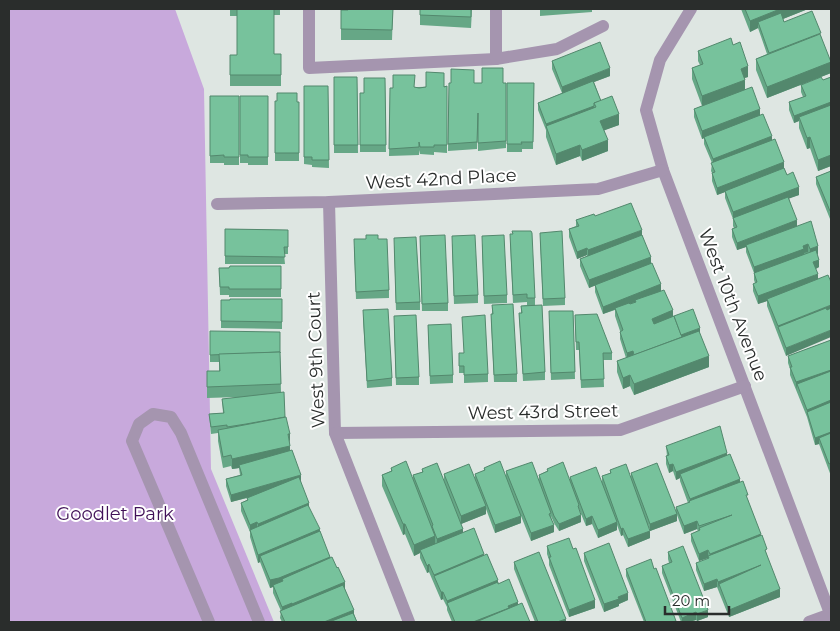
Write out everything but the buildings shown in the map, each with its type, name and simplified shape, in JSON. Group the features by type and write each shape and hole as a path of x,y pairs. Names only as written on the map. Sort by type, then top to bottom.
{"street":[{"path":"309,9 309,68 496,59 556,50 603,26"},
{"path":"496,9 496,59"},
{"name":"West 10th Avenue","path":"691,9 660,60 646,110 663,170 831,615"},
{"name":"West 42nd Place","path":"217,204 329,202 598,189 663,170"},
{"name":"West 9th Court","path":"329,202 335,432 409,622"},
{"name":"West 43rd Street","path":"335,432 620,430 745,386"},
{"path":"208,622 132,442 139,424 153,414 171,417 181,433 259,622"},
{"path":"808,622 831,615"}],"green space":[{"name":"Goodlet Park","path":"9,9 175,9 204,89 211,469 274,622 9,622"}]}
